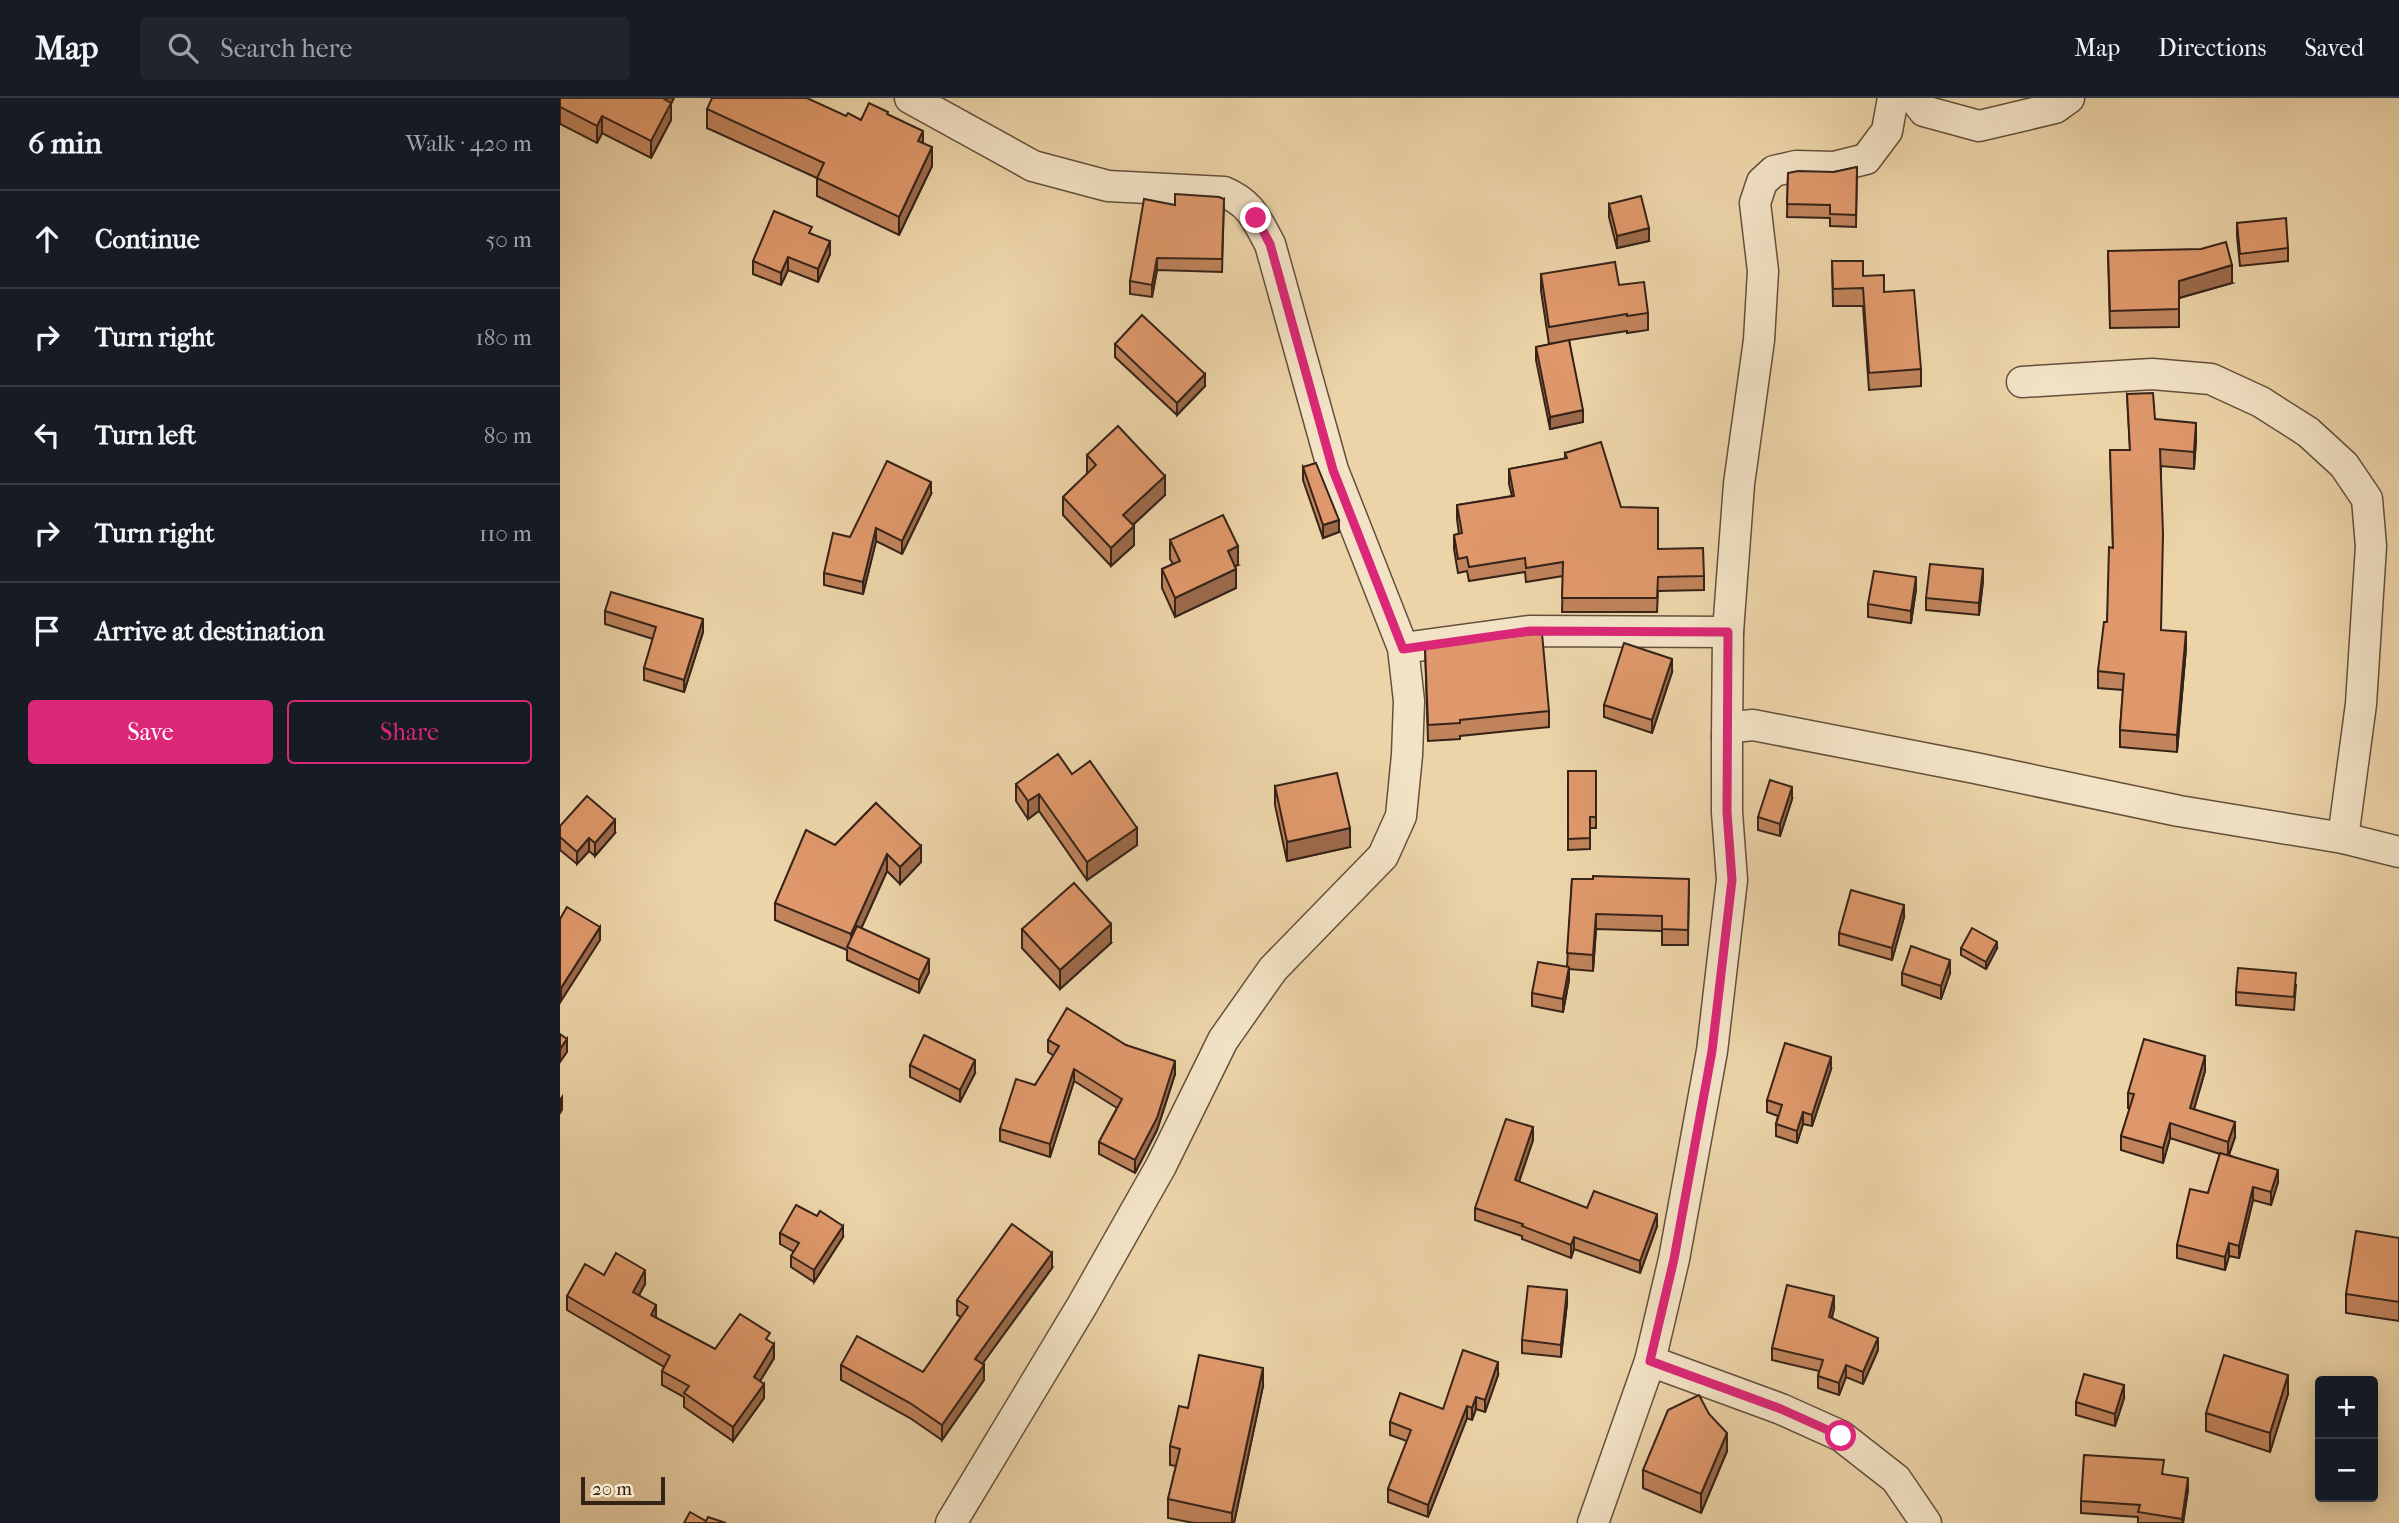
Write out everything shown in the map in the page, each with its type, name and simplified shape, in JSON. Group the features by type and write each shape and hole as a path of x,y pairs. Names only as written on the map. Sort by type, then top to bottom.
{"street":[{"path":"910,98 1034,166 1108,186 1224,192 1241,200 1256,218 1270,244 1333,470 1403,649 1409,701 1401,816 1382,856 1273,969 1223,1040 1154,1178 1083,1304 951,1523"},
{"path":"1593,1523 1650,1361 1674,1259 1712,1051 1732,880 1727,812 1728,632 1739,484 1759,340 1763,271 1755,203 1762,183 1774,171 1796,166 1834,167 1866,159 1886,131 1893,98"},
{"path":"1914,98 1924,111 1979,126 2055,108 2069,98"},
{"path":"2022,382 2152,374 2211,379 2262,402 2308,432 2344,465 2367,499 2371,546 2361,704 2343,838"},
{"path":"1403,649 1529,631 1728,632"},
{"path":"1727,737 1734,727 1753,725 2179,811 2343,838 2399,852"},
{"path":"1650,1361 1781,1409 1841,1436 1896,1479 1926,1523"}],"building":[{"path":"560,98 664,98 671,103 651,141 602,116 597,126 560,107"},
{"path":"712,98 807,98 861,120 869,103 923,131 918,141 932,147 899,217 817,178 824,163 707,109"},
{"path":"1857,167 1856,215 1830,214 1830,205 1787,204 1788,173 1834,172"},
{"path":"1175,194 1224,199 1222,259 1157,258 1152,285 1130,281 1144,199 1175,205"},
{"path":"1641,196 1649,228 1617,236 1609,204"},
{"path":"774,211 812,227 809,233 830,241 818,269 788,257 781,273 753,261"},
{"path":"2286,218 2288,248 2240,254 2237,223"},
{"path":"2226,242 2232,265 2179,281 2179,309 2110,311 2108,251 2201,249"},
{"path":"1832,261 1863,261 1863,276 1884,275 1884,292 1914,290 1921,369 1869,373 1863,288 1833,289"},
{"path":"1615,262 1619,285 1644,282 1648,313 1549,327 1541,274"},
{"path":"1142,315 1205,374 1177,403 1115,344"},
{"path":"1569,340 1583,410 1550,417 1536,347"},
{"path":"2153,393 2155,419 2196,423 2194,452 2160,449 2163,534 2161,630 2186,632 2177,735 2120,730 2124,674 2098,671 2104,622 2107,622 2109,547 2113,548 2110,450 2130,450 2127,394"},
{"path":"1118,426 1165,476 1123,515 1134,526 1111,548 1063,497 1096,465 1087,455"},
{"path":"1601,442 1621,507 1658,508 1658,549 1703,548 1704,576 1658,577 1657,598 1562,598 1563,562 1526,568 1525,558 1469,567 1467,557 1458,559 1454,535 1462,533 1457,505 1514,496 1509,469 1567,458 1565,453"},
{"path":"887,461 931,482 902,541 876,528 863,582 824,573 833,533 850,537"},
{"path":"1316,463 1339,520 1323,525 1303,467"},
{"path":"1223,515 1238,546 1228,551 1236,569 1175,598 1162,569 1180,561 1170,540"},
{"path":"1930,564 1983,569 1979,603 1926,598"},
{"path":"1874,571 1916,577 1911,611 1868,604"},
{"path":"611,592 703,619 684,680 644,668 656,627 605,611"},
{"path":"1542,633 1549,711 1428,725 1425,647"},
{"path":"1624,643 1672,659 1652,720 1604,705"},
{"path":"1058,754 1072,774 1090,761 1137,828 1087,862 1039,794 1028,801 1016,784"},
{"path":"1568,771 1596,771 1596,817 1590,817 1590,838 1568,839"},
{"path":"1337,773 1350,828 1287,842 1275,786"},
{"path":"1770,780 1792,787 1780,824 1758,817"},
{"path":"587,796 615,820 595,843 589,838 577,852 560,837 560,826"},
{"path":"876,803 921,846 900,867 887,854 851,934 775,903 806,830 835,845"},
{"path":"1593,876 1689,879 1688,930 1662,929 1662,916 1596,914 1593,955 1567,953 1572,879 1593,879"},
{"path":"1074,883 1111,924 1060,970 1022,929"},
{"path":"1851,890 1904,905 1892,948 1839,933"},
{"path":"567,907 600,927 560,988 560,919"},
{"path":"857,926 929,959 919,980 847,947"},
{"path":"1972,928 1997,942 1986,962 1961,948"},
{"path":"1911,946 1950,960 1941,986 1902,973"},
{"path":"1538,962 1569,967 1563,999 1532,993"},
{"path":"2238,968 2296,973 2294,997 2236,992"},
{"path":"1067,1008 1126,1045 1175,1061 1157,1118 1135,1160 1099,1142 1122,1099 1074,1069 1050,1144 1000,1129 1016,1079 1035,1085 1059,1046 1048,1040"},
{"path":"560,1034 567,1039 560,1049"},
{"path":"924,1035 975,1060 960,1090 910,1065"},
{"path":"2144,1039 2205,1056 2190,1108 2235,1122 2228,1142 2170,1123 2163,1148 2121,1136 2134,1094 2128,1093"},
{"path":"1785,1043 1831,1057 1812,1115 1803,1112 1797,1131 1776,1124 1782,1105 1767,1100"},
{"path":"1506,1119 1533,1127 1515,1180 1587,1208 1594,1191 1657,1214 1640,1261 1574,1237 1571,1245 1522,1226 1523,1224 1475,1208"},
{"path":"2220,1153 2278,1170 2271,1192 2253,1187 2239,1246 2229,1243 2225,1257 2177,1245 2190,1189 2208,1193"},
{"path":"796,1205 817,1216 820,1211 843,1226 814,1270 791,1256 799,1243 780,1233"},
{"path":"1012,1224 1052,1253 975,1359 984,1365 942,1425 910,1403 841,1365 857,1336 923,1372 968,1307 957,1300"},
{"path":"2356,1231 2399,1238 2399,1302 2346,1294"},
{"path":"616,1253 645,1270 633,1292 656,1305 651,1315 715,1349 740,1314 770,1333 766,1339 774,1344 754,1377 764,1384 733,1427 684,1393 689,1386 662,1371 670,1356 567,1296 585,1264 604,1275"},
{"path":"1787,1285 1834,1296 1829,1317 1878,1338 1863,1372 1846,1365 1839,1383 1818,1376 1823,1360 1772,1348"},
{"path":"1528,1286 1567,1290 1561,1345 1522,1340"},
{"path":"1463,1350 1498,1362 1485,1400 1476,1397 1472,1408 1467,1406 1428,1505 1388,1489 1411,1430 1390,1422 1400,1393 1443,1409"},
{"path":"1199,1355 1263,1368 1232,1513 1168,1499 1180,1449 1170,1446 1179,1406 1188,1408"},
{"path":"2224,1355 2288,1375 2270,1433 2206,1413"},
{"path":"2084,1374 2124,1385 2115,1414 2076,1402"},
{"path":"1699,1395 1709,1414 1727,1433 1701,1494 1643,1470 1668,1410"},
{"path":"2084,1455 2164,1460 2162,1474 2188,1478 2182,1519 2138,1512 2140,1505 2081,1501"},
{"path":"690,1512 706,1521 708,1517 726,1523 684,1523"}],"route":[{"path":"1256,218 1270,244 1333,470 1403,649 1529,631 1728,632 1727,812 1732,880 1712,1051 1674,1259 1650,1361 1781,1409 1841,1436"}]}
